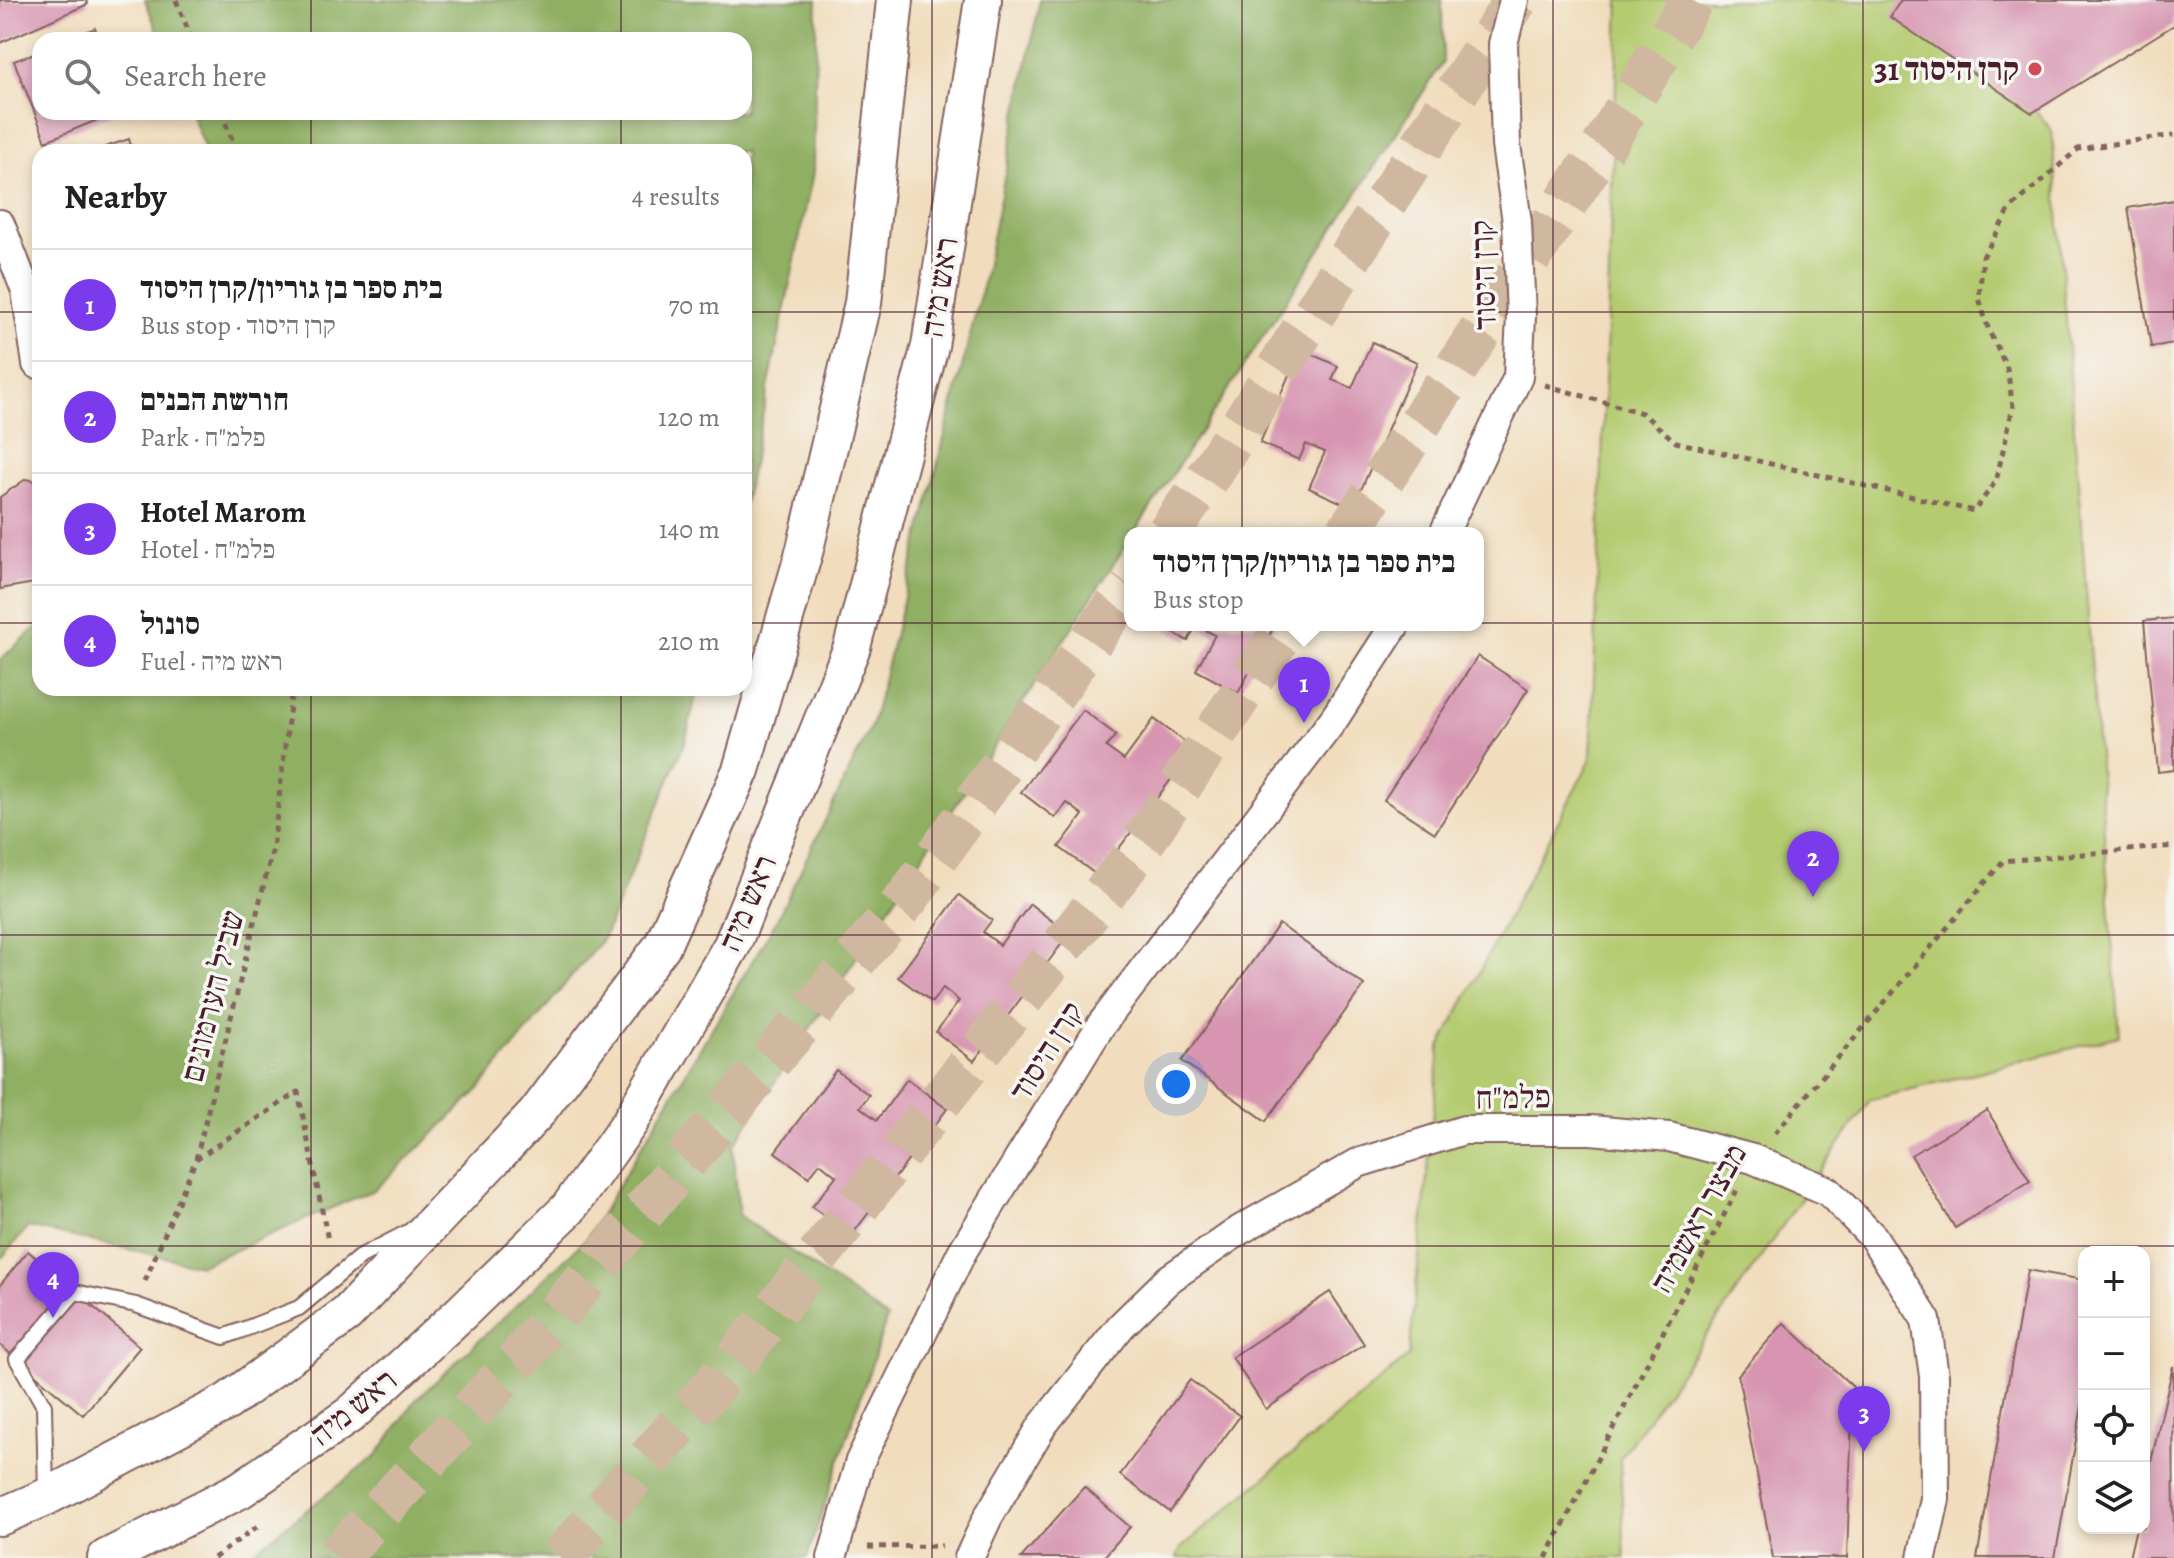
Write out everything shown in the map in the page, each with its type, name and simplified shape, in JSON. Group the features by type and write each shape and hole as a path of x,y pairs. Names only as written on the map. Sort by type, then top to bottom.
{"street":[{"name":"ראש מיה","path":"106,1558 240,1490 351,1414 568,1209 630,1122 732,945 852,647 930,346 983,0"},
{"name":"קרן היסוד","path":"1447,527 1518,377 1521,316 1517,222 1506,145 1503,44 1514,0"},
{"name":"ראש מיה","path":"0,1517 46,1497 227,1402 347,1314 536,1114 662,946 741,770 805,549 863,303 894,1"},
{"path":"0,224 26,291 32,331"},
{"name":"קרן היסוד","path":"833,1553 860,1461 962,1252 1101,1025 1334,719 1391,631"},
{"name":"פלמ\"ח","path":"972,1552 988,1517 1042,1426 1121,1326 1169,1279 1240,1230 1358,1163 1464,1130 1591,1130 1669,1137 1753,1159 1828,1191 1873,1237 1926,1320 1934,1376 1935,1499 1922,1558"}],"lane":[{"path":"46,1497 44,1406 17,1359 75,1292 136,1305 224,1337 299,1308 361,1256 442,1215"}],"path":[{"path":"176,0 189,32"},
{"path":"224,120 234,144"},
{"path":"1518,377 1642,413 1676,442 1974,511 1996,481 2013,407 2007,368 1989,331 1979,298 1983,257 2010,209 2078,149 2174,135"},
{"name":"שביל הערמונים","path":"136,1305 196,1159 273,848 291,696"},
{"name":"מבצר ראשמיה","path":"1546,1558 1753,1159 2003,861 2174,846"},
{"path":"196,1159 298,1092 328,1240"},
{"path":"833,1553 972,1552"}],"green space":[{"path":"145,0 817,0 813,173 752,466 752,144 203,144 193,120 752,120 752,32 158,32"},
{"path":"1040,0 1442,0 1443,62 1138,527 1124,527 1124,548 733,1146 739,1215 887,1318 807,1558 245,1558 377,1455 415,1401 587,1238 775,923 872,724 982,288"},
{"path":"1619,0 1949,0 2052,131 2119,1036 1870,1100 1620,1459 1625,1558 1177,1558 1181,1548 1409,1356 1440,1047 1591,759"},
{"path":"32,631 32,696 696,696 685,742 604,937 475,1094 376,1189 200,1265 28,1227 0,1260 0,660"}],"building":[{"path":"0,0 86,0 88,4 0,43"},
{"name":"קרן היסוד 31","path":"1901,0 2174,0 2174,25 2032,113 1890,17"},
{"path":"32,54 32,106 14,61"},
{"path":"38,120 97,120 46,141"},
{"path":"129,139 131,144 114,144"},
{"path":"2174,200 2174,343 2151,347 2128,208"},
{"path":"1372,342 1417,362 1353,508 1309,488 1325,452 1306,444 1299,460 1260,443 1300,349 1338,366 1332,380 1352,388"},
{"path":"26,479 32,480 32,583 0,589 0,497"},
{"path":"2174,618 2174,770 2158,772 2144,621"},
{"path":"1170,631 1193,631 1188,641"},
{"path":"1207,631 1272,631 1238,693 1196,670 1215,635"},
{"path":"1478,656 1528,689 1435,833 1384,800"},
{"path":"1083,710 1116,735 1106,747 1124,760 1154,719 1194,749 1098,876 1059,847 1083,815 1067,803 1055,818 1021,792"},
{"path":"959,895 992,920 983,932 1000,945 1030,904 1069,934 974,1061 936,1032 959,1001 943,988 932,1002 898,977"},
{"path":"1279,924 1364,985 1266,1121 1182,1061"},
{"path":"836,1070 869,1095 860,1107 877,1120 907,1079 947,1109 851,1236 812,1207 836,1176 820,1163 809,1177 775,1152"},
{"path":"1987,1110 2030,1181 1955,1228 1911,1155"},
{"path":"28,1251 140,1347 83,1415 0,1345 0,1285"},
{"path":"2028,1270 2078,1279 2078,1429 2055,1558 1977,1558"},
{"path":"1330,1292 1364,1344 1266,1409 1232,1357"},
{"path":"1784,1323 1853,1387 1847,1558 1773,1558 1738,1375"},
{"path":"2173,1366 2174,1558 2129,1558 2135,1534 2150,1534 2150,1466"},
{"path":"1190,1380 1240,1416 1170,1512 1120,1475"},
{"path":"1084,1487 1130,1527 1103,1558 1021,1558"}],"tunnel":[{"path":"1172,527 1212,471 1516,0"},
{"path":"1351,527 1604,145 1692,0"},
{"path":"337,1558 517,1361 908,897 1124,594"},
{"path":"561,1558 732,1365 1133,857 1283,631"}],"place":[{"name":"קרן היסוד 31","path":"2035,69"},
{"name":"בית ספר בן גוריון/קרן היסוד","path":"1304,723"},
{"name":"חורשת הבנים","path":"1813,897"},
{"name":"סונול","path":"53,1318"},
{"name":"Hotel Marom","path":"1864,1452"}]}
